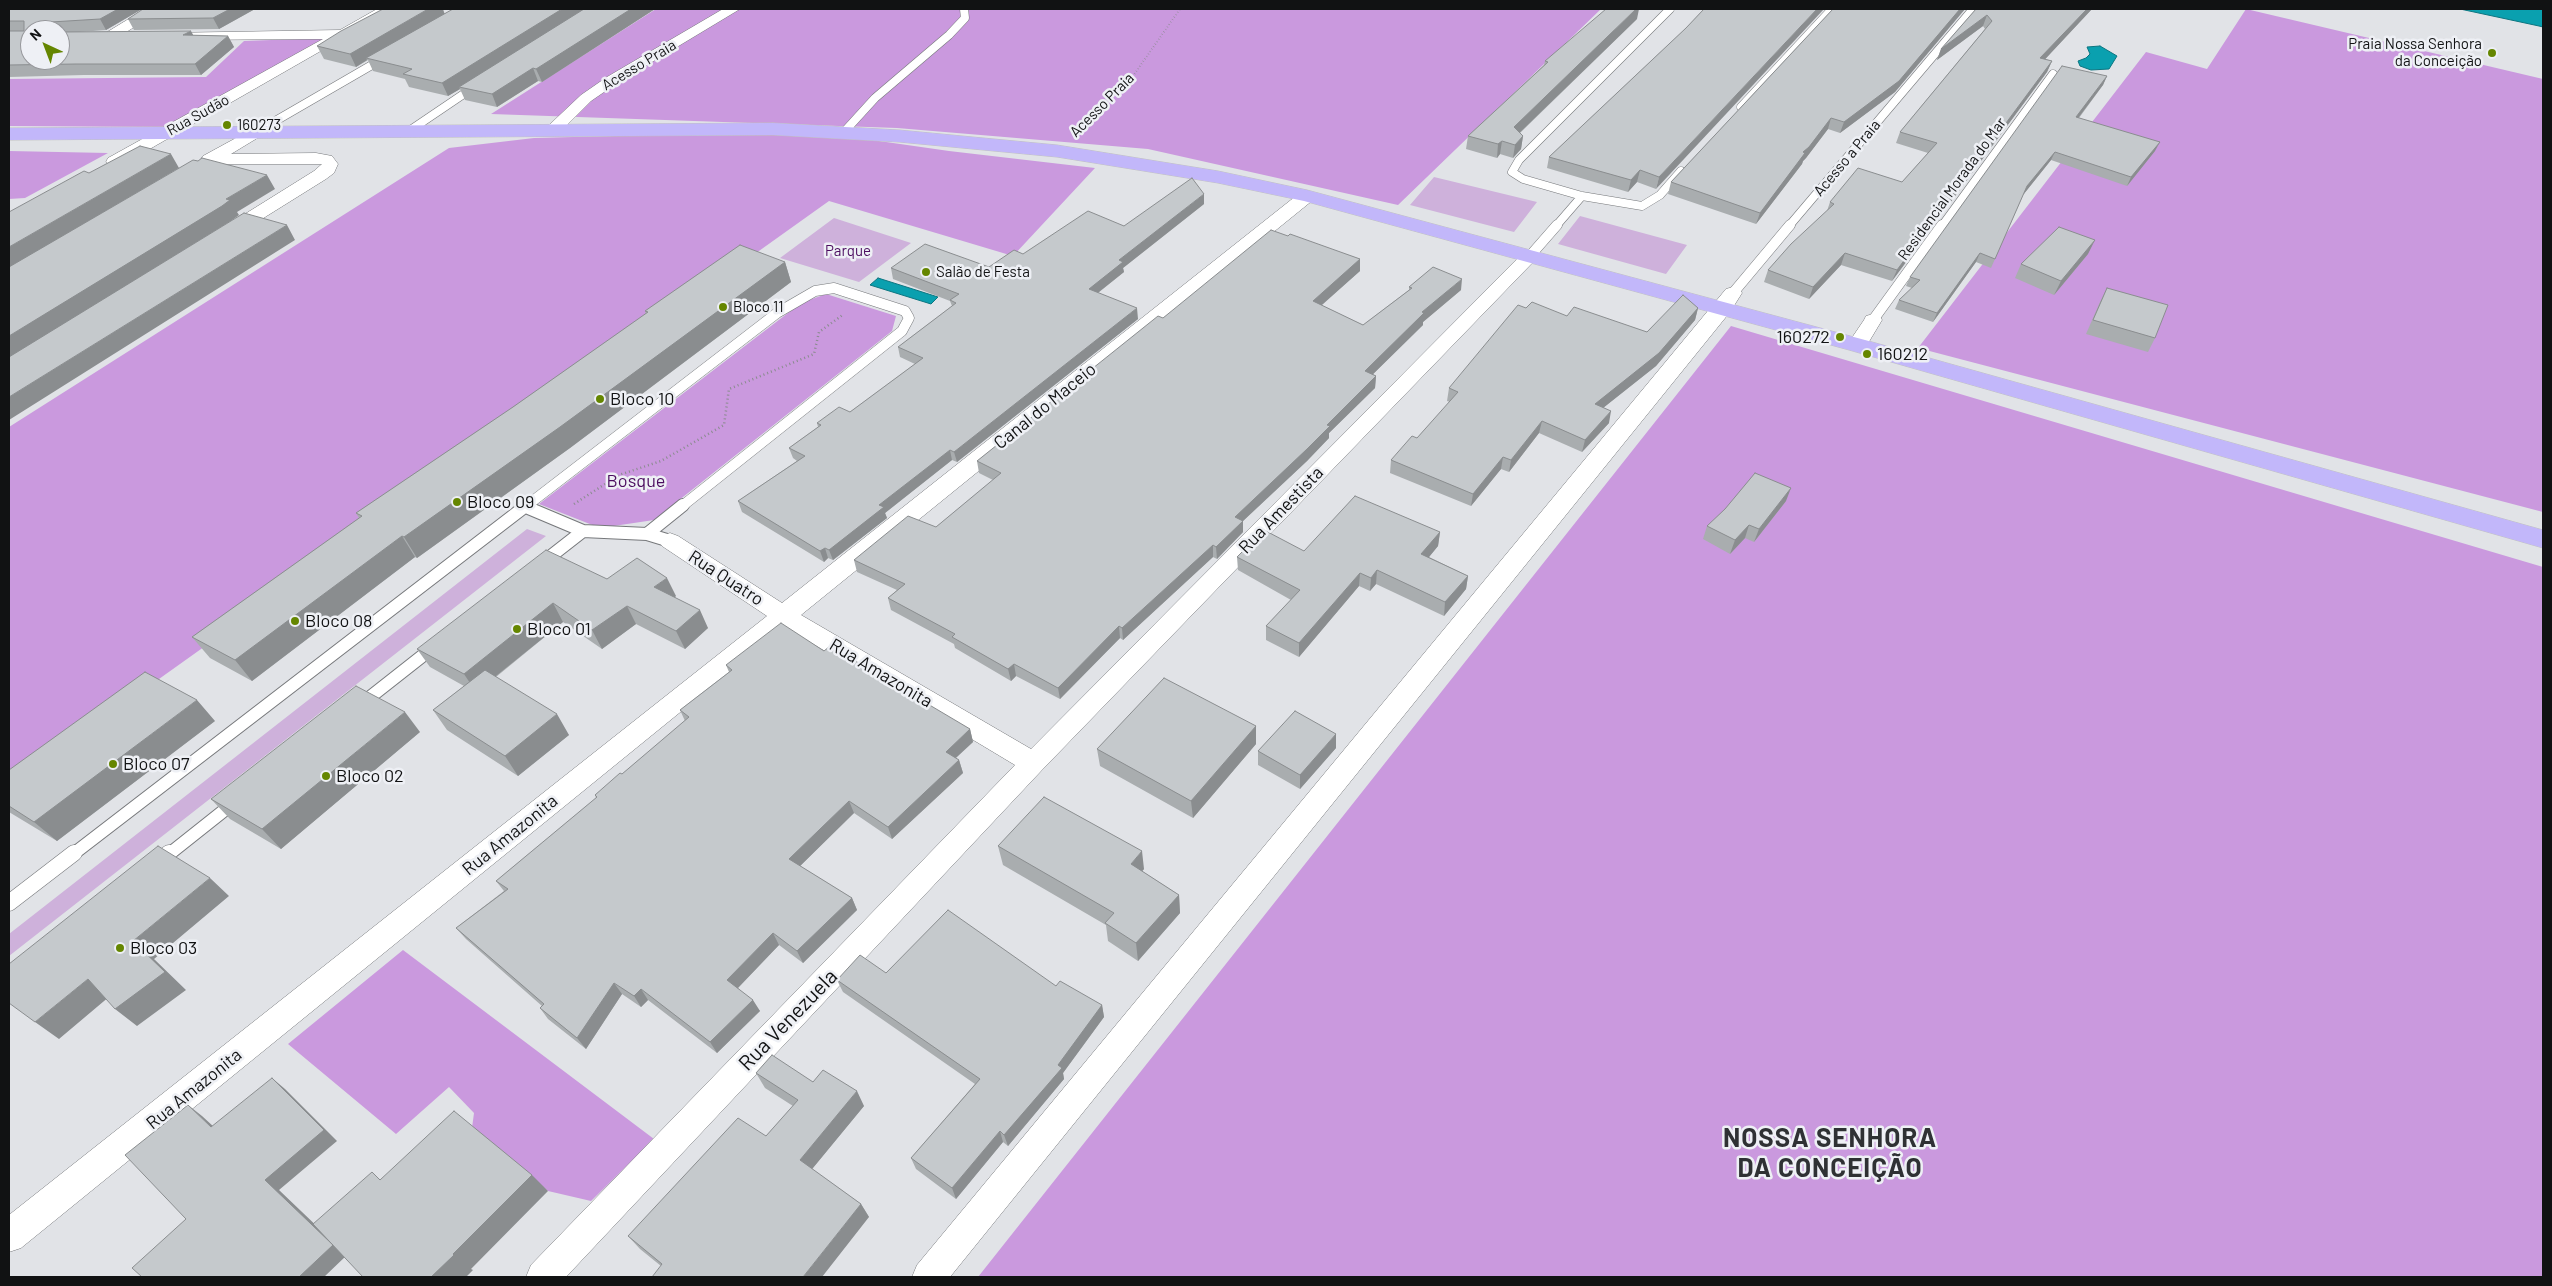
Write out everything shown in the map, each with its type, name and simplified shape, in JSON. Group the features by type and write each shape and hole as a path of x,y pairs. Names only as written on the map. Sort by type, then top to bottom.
{"main road":[{"path":"9,134 772,129 844,132 1058,151 1218,177 1307,196 1529,257 1728,301 1857,345 2543,539"}],"street":[{"path":"109,37 155,9"},
{"name":"Rua Sudão","path":"100,170 387,9"},
{"name":"Acesso Praia","path":"552,131 586,98 612,80 733,9"},
{"path":"155,36 342,34"},
{"path":"89,37 137,36"},
{"path":"192,169 258,131"},
{"path":"209,159 326,159 330,164 328,169 320,175 210,244"},
{"name":"Canal do Maceio","path":"783,615 1307,196"},
{"name":"Rua Amestista","path":"1033,763 1529,257"},
{"path":"929,1277 1728,301"},
{"path":"1857,345 1873,320"},
{"name":"Rua Quatro","path":"670,541 783,615"},
{"name":"Rua Amazonita","path":"9,1236 783,615 1033,763"},
{"name":"Rua Venezuela","path":"543,1277 1033,763"}],"lane":[{"path":"844,132 875,98 949,35 965,18 964,9"},
{"path":"1670,9 1513,168 1512,172 1522,179 1582,196 1642,206 1660,195 1686,166"},
{"path":"1733,116 1832,9"},
{"name":"Acesso a Praia","path":"1728,301 1973,9"},
{"path":"258,131 390,55"},
{"name":"Residencial Morada do Mar","path":"1873,320 2053,74"},
{"path":"409,131 482,81"},
{"path":"1529,257 1582,196"},
{"path":"9,903 777,313 815,291 834,288 905,311 909,318 902,331 647,534"},
{"path":"526,506 583,531 647,534 670,541"},
{"path":"528,574 583,531"},
{"path":"347,715 449,635"},
{"path":"142,874 245,795"}],"path":[{"name":"Acesso Praia","path":"1058,151 1085,120 1133,76 1180,9"},
{"path":"552,518 619,474 661,461 724,425 729,389 814,354 820,332 866,298"}],"green space":[{"path":"656,9 1601,9 1398,205 1148,149 897,128 491,114"},
{"path":"2246,9 2543,79 2543,512 1918,348 2146,52 2207,69"},
{"path":"326,38 167,127 9,126 9,79 206,77 244,41"},
{"path":"809,131 949,151 1095,168 1013,256 829,201 9,786 9,427 449,148 534,138"},
{"path":"9,151 108,153 25,198 9,199"},
{"path":"1434,177 1537,202 1514,232 1410,205"},
{"path":"1580,216 1687,245 1666,274 1558,244"},
{"name":"Parque","path":"834,218 911,243 859,282 780,258"},
{"name":"Bosque","path":"826,294 896,316 892,331 654,520 600,528 539,504 801,303"},
{"path":"1731,326 2543,567 2543,1277 978,1277"},
{"path":"527,529 546,536 9,956 9,934"},
{"path":"403,950 654,1139 591,1201 548,1191 472,1128 474,1113 449,1087 396,1134 288,1044"}],"water":[{"path":"2460,9 2543,9 2543,27 2539,26"},
{"path":"2100,46 2117,56 2109,69 2091,70 2080,66 2078,61 2090,54 2087,47"},
{"path":"878,278 938,297 931,304 870,285"}],"building":[{"path":"9,9 118,9 100,19 9,21"},
{"path":"143,9 230,9 213,18 128,19"},
{"path":"383,9 428,9 350,54 317,46 341,31"},
{"path":"453,9 562,9 442,83 403,74 412,69 366,58"},
{"path":"584,9 631,9 536,69 533,68 492,94 459,87"},
{"path":"1606,9 1636,9 1514,127 1523,136 1515,145 1502,141 1498,144 1468,136 1548,62 1545,61"},
{"path":"1704,9 1817,9 1659,177 1640,170 1631,180 1549,157 1686,28"},
{"path":"1833,9 1960,9 1899,81 1844,122 1831,118 1803,152 1805,153 1760,213 1671,182"},
{"path":"1976,9 2087,9 2040,58 2052,61 1897,270 1845,253 1813,287 1768,270 1791,244 1834,204 1830,202 1858,168 1902,182 1937,143 1900,132 1992,21 1987,15 1941,49"},
{"path":"9,31 20,31 20,65 9,65"},
{"path":"191,31 183,35 228,36 195,64 70,64 70,32"},
{"path":"2062,66 2107,76 2076,117 2160,142 2131,177 2055,152 2027,186 1995,259 1980,253 1937,313 1899,300 1920,280 1910,277"},
{"path":"140,146 171,154 9,247 9,212 84,171 89,173"},
{"path":"202,158 267,175 226,199 230,200 222,206 9,336 9,267 193,160 198,161"},
{"path":"1192,178 1204,194 1119,260 1123,262 1089,289 1137,308 954,452 950,450 879,505 884,507 829,550 825,548 820,551 738,501 805,456 789,448 821,425 817,423 839,407 850,412 923,358 898,347 956,303 950,300 959,294 891,268 925,244 989,267 1014,250 1023,254 1088,211 1124,226"},
{"path":"244,213 287,225 9,397 9,357"},
{"path":"2059,227 2095,240 2061,281 2021,264"},
{"path":"1271,230 1288,236 1290,234 1360,259 1313,301 1363,325 1412,288 1409,287 1433,267 1462,279 1422,312 1424,313 1365,371 1376,376 1327,425 1330,426 1307,449 1235,517 1243,521 1216,547 1213,545 1122,628 1119,626 1058,688 1014,664 1008,669 952,637 955,634 888,598 905,584 854,560 908,516 936,527 1001,473 977,461 1158,316 1163,318"},
{"path":"740,245 785,262 560,427 404,537 402,536 235,660 192,637 362,516 356,513 513,407"},
{"path":"2107,288 2168,305 2155,338 2093,320"},
{"path":"1683,295 1698,308 1659,353 1595,404 1611,411 1585,440 1542,421 1511,460 1503,457 1473,494 1391,460 1412,436 1417,438 1458,392 1449,388 1518,305 1526,308 1532,302 1567,316 1574,307 1647,332"},
{"path":"1755,473 1791,488 1759,529 1749,525 1735,540 1707,526 1725,509"},
{"path":"1355,496 1440,532 1421,554 1468,576 1445,602 1377,570 1371,578 1360,573 1299,643 1266,626 1300,590 1237,557 1264,530 1304,551"},
{"path":"546,550 607,579 637,558 667,578 654,587 700,610 676,631 627,606 592,630 553,603 464,674 417,649"},
{"path":"781,623 824,651 830,646 970,729 946,752 959,760 888,827 849,801 789,859 852,898 797,951 773,933 727,980 753,1000 710,1042 641,989 634,996 614,983 577,1038 540,1008 544,1004 456,928 508,889 496,881 597,797 595,795 620,773 622,774 689,717 680,710 732,670 726,665"},
{"path":"485,670 557,714 505,756 433,710"},
{"path":"145,672 197,700 34,822 9,806 9,770"},
{"path":"1164,678 1256,726 1191,801 1097,749"},
{"path":"356,686 405,712 262,829 211,799"},
{"path":"1295,711 1336,734 1300,775 1258,751"},
{"path":"1044,797 1142,851 1131,864 1179,895 1136,943 1105,923 1114,913 998,846"},
{"path":"158,846 210,878 133,941 165,972 115,1009 88,979 35,1022 9,1003 9,964"},
{"path":"948,910 1056,986 1060,981 1102,1005 1058,1065 1062,1068 1004,1135 1000,1131 952,1188 911,1158 980,1079 837,980 860,955 886,973"},
{"path":"772,1055 813,1082 823,1070 857,1091 800,1160 861,1204 803,1277 652,1277 662,1264 628,1236 738,1118 766,1136 798,1100 756,1073"},
{"path":"272,1078 324,1130 265,1180 333,1245 299,1277 142,1277 132,1268 186,1219 125,1155 188,1105 211,1127"},
{"path":"454,1111 532,1175 431,1277 363,1277 313,1224 372,1172 380,1180"}],"place":[{"name":"Praia Nossa Senhora da Conceição","path":"2492,53"},
{"name":"160273","path":"227,125"},
{"name":"Salão de Festa","path":"926,272"},
{"name":"Bloco 11","path":"723,307"},
{"name":"160272","path":"1840,337"},
{"name":"160212","path":"1867,354"},
{"name":"Bloco 10","path":"600,399"},
{"name":"Bloco 09","path":"457,502"},
{"name":"Bloco 08","path":"295,621"},
{"name":"Bloco 01","path":"517,629"},
{"name":"Bloco 07","path":"113,764"},
{"name":"Bloco 02","path":"326,776"},
{"name":"Bloco 03","path":"120,948"}],"district":[{"name":"NOSSA SENHORA DA CONCEIÇÃO","path":"1830,1153"}]}
